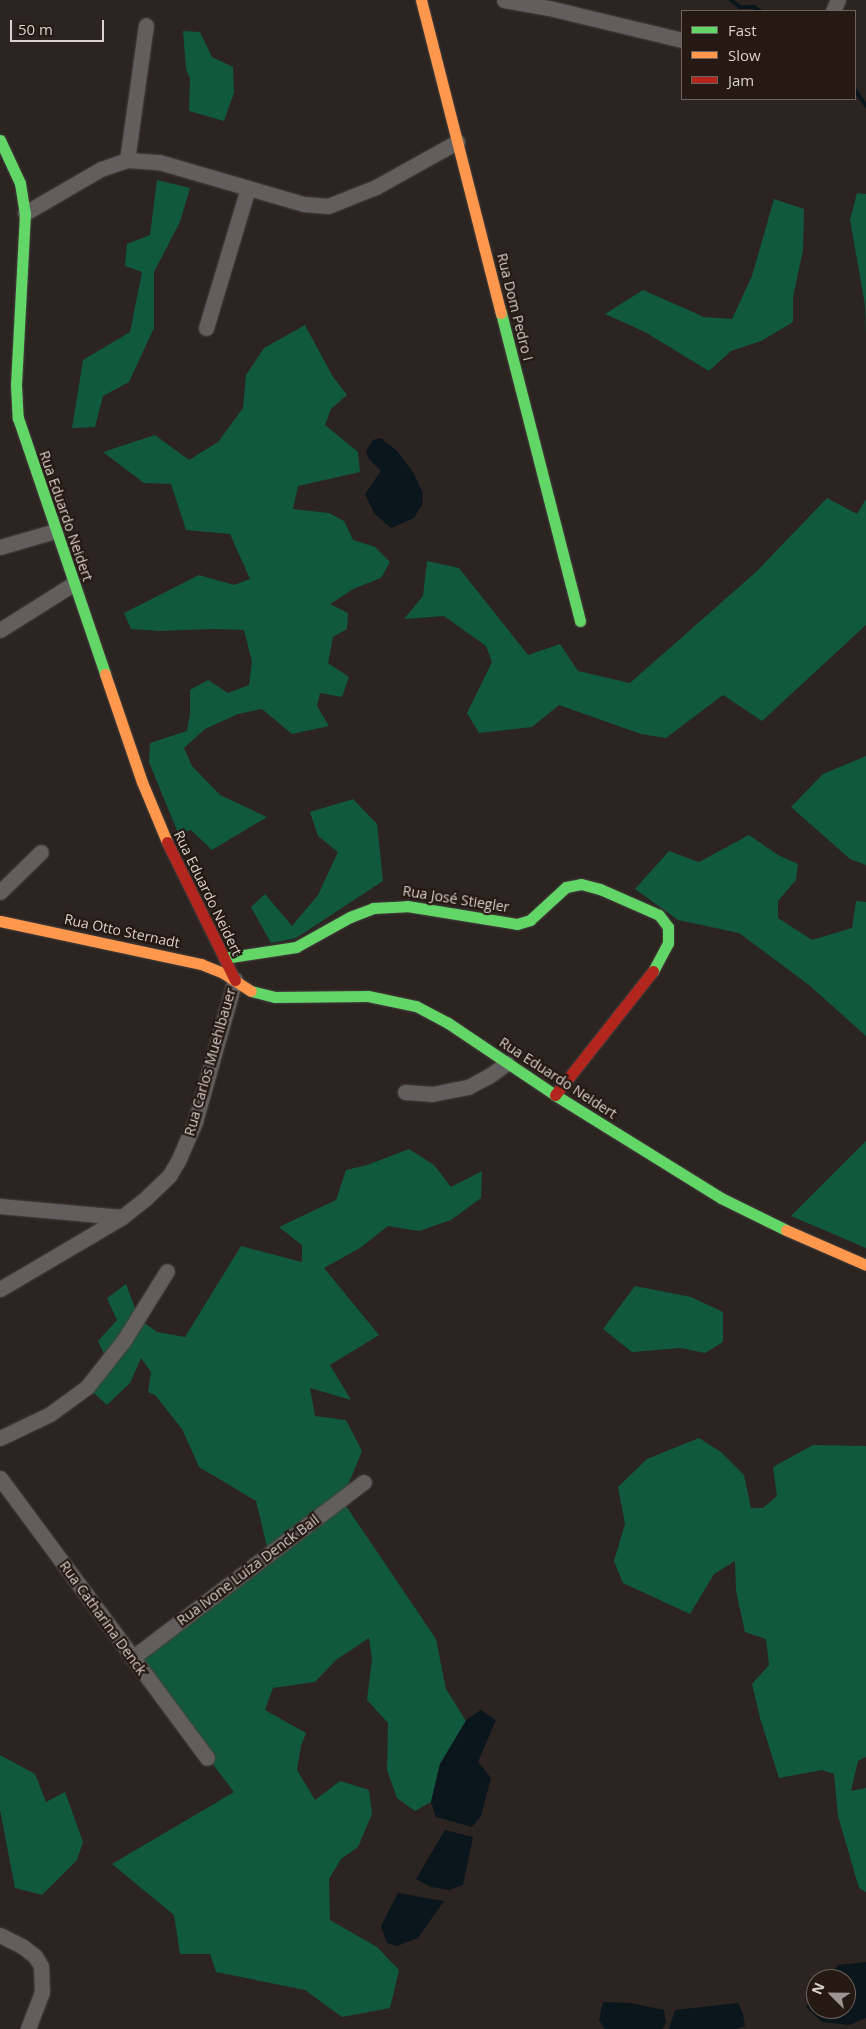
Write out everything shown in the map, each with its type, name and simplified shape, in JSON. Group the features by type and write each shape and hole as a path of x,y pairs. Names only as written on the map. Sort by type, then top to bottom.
{"street":[{"name":"Rua Dom Pedro I","path":"421,0 580,621"},
{"path":"504,0 558,10 681,40"},
{"path":"127,160 146,25"},
{"name":"Rua Eduardo Neidert","path":"0,140 20,183 25,213 16,404 22,434 156,819 235,980 249,990 275,997 368,996 409,1004 433,1014 555,1095 721,1198 788,1231 866,1265"},
{"path":"25,213 101,169 127,160 159,162 304,204 328,206 376,187 457,142"},
{"path":"206,328 248,188"},
{"path":"0,547 55,531"},
{"path":"0,630 73,584"},
{"path":"0,892 41,852"},
{"name":"Rua José Stiegler","path":"224,958 296,947 360,912 385,906 408,906 508,923 524,923 536,916 560,890 573,884 590,885 658,915 668,927 665,952 653,973 555,1095"},
{"name":"Rua Otto Sternadt","path":"0,921 187,960 213,968 235,980"},
{"name":"Rua Carlos Muehlbauer","path":"0,1289 122,1217 158,1188 169,1176 195,1122 235,980"},
{"path":"405,1092 432,1094 468,1087 489,1076 507,1063"},
{"path":"0,1206 122,1217"},
{"path":"0,1438 50,1414 87,1386 124,1340 168,1271"},
{"name":"Rua Catharina Denck","path":"0,1478 206,1758"},
{"name":"Rua Ivone Luíza Denck Bail","path":"132,1658 364,1482"},
{"path":"0,1935 22,1946 35,1956 41,1966 42,1992 28,2029"}],"green space":[{"path":"183,31 200,32 212,57 233,67 234,93 224,121 189,111 190,79 186,69"},
{"path":"157,180 190,188 180,222 154,272 154,328 129,382 103,396 95,427 72,428 83,360 130,332 142,272 125,266 127,244 150,235"},
{"path":"857,193 866,194 866,335 865,305 850,220"},
{"path":"774,199 804,209 803,250 793,297 793,322 761,341 731,351 709,371 645,332 605,314 643,290 704,317 732,319 752,276"},
{"path":"305,325 333,377 347,395 331,409 325,425 358,452 360,472 298,486 293,509 329,513 344,521 353,540 375,547 390,562 381,578 355,588 330,604 348,613 347,629 333,637 328,663 349,677 342,697 320,693 317,706 329,726 292,734 262,709 238,714 205,729 184,748 192,766 220,795 267,817 212,850 191,830 178,833 149,762 150,743 187,731 190,714 190,690 208,680 228,693 249,685 252,662 244,630 160,631 131,629 124,613 199,575 234,585 250,579 230,534 186,530 171,484 144,483 103,452 155,435 189,460 218,442 243,408 246,375 264,348"},
{"path":"827,498 857,514 866,499 866,625 762,721 723,695 666,738 641,734 559,705 532,727 479,733 467,713 492,662 486,646 444,616 404,619 423,596 427,561 459,568 528,655 560,644 578,671 630,683 756,572"},
{"path":"866,756 866,865 850,859 791,807 823,774"},
{"path":"353,799 377,824 383,881 296,938 271,943 251,907 265,894 292,926 318,895 338,852 318,836 310,812"},
{"path":"749,835 778,855 798,864 796,880 778,901 778,918 812,940 852,928 856,901 866,902 866,1036 809,985 739,933 678,920 635,889 669,851 699,862"},
{"path":"866,1141 866,1248 791,1216"},
{"path":"409,1149 434,1165 451,1187 482,1171 481,1198 451,1220 419,1231 388,1226 360,1248 324,1268 379,1335 330,1365 351,1400 310,1388 315,1416 346,1420 362,1451 342,1500 436,1639 446,1689 466,1721 440,1764 431,1802 415,1811 397,1798 387,1770 388,1723 367,1700 372,1659 369,1638 336,1660 315,1682 273,1688 265,1710 306,1733 301,1746 297,1770 315,1800 340,1781 369,1790 372,1814 358,1847 341,1859 329,1879 330,1920 377,1947 399,1970 390,2008 342,2017 305,1990 216,1972 210,1954 180,1954 174,1915 112,1864 234,1792 132,1658 269,1555 256,1501 199,1467 182,1429 155,1395 148,1392 151,1372 141,1358 130,1383 107,1405 87,1387 108,1363 98,1341 117,1320 107,1298 126,1284 139,1319 157,1332 185,1337 241,1246 302,1262 302,1245 279,1227 336,1200 346,1170 367,1165"},
{"path":"635,1286 691,1297 723,1312 723,1342 705,1353 681,1348 632,1352 603,1329"},
{"path":"699,1438 721,1452 744,1475 751,1508 763,1508 777,1496 773,1467 813,1445 866,1446 866,1757 858,1761 851,1791 866,1788 866,1892 859,1888 838,1816 834,1774 822,1770 779,1778 760,1718 752,1684 769,1665 766,1639 745,1632 736,1591 735,1561 714,1574 690,1614 623,1583 614,1561 625,1524 618,1487 647,1459"},
{"path":"0,1755 35,1774 46,1802 65,1792 83,1842 77,1860 42,1895 15,1888 0,1810"}],"shaded area":[{"path":"381,438 397,451 413,472 423,493 422,505 414,518 391,528 374,513 365,494 381,471 369,459 366,451 373,440"},
{"path":"481,1710 496,1720 478,1762 491,1778 481,1816 472,1827 436,1817 431,1802 440,1764 467,1719"},
{"path":"445,1830 473,1837 463,1885 449,1890 431,1887 416,1879"},
{"path":"398,1893 444,1901 418,1938 397,1946 387,1943 381,1926"},
{"path":"866,1962 866,2018 849,2025 822,2022 819,2019 856,2019 856,1969 835,1969 838,1965"},
{"path":"603,2002 630,2003 664,2010 666,2023 662,2029 605,2029 599,2020"},
{"path":"738,2003 743,2014 745,2026 736,2029 669,2029 675,2010"}],"waterway":[{"path":"731,0 740,7 754,7 758,10"},
{"path":"856,91 866,106"}],"traffic: fast":[{"path":"0,140 20,183 25,213 16,385 18,418 105,674"},
{"path":"501,313 580,621"},
{"path":"224,958 296,947 350,917 373,908 407,906 517,924 530,920 566,887 581,884 600,889 659,915 668,927 668,943 653,971"},
{"path":"251,991 275,997 368,996 416,1006 448,1023 555,1095 721,1198 786,1230"}],"traffic: slow":[{"path":"421,0 501,313"},
{"path":"105,674 142,782 167,842"},
{"path":"0,921 201,964 223,973 251,991"},
{"path":"786,1230 866,1265"}],"traffic: jam":[{"path":"167,842 235,980"},
{"path":"555,1095 653,971"}]}
